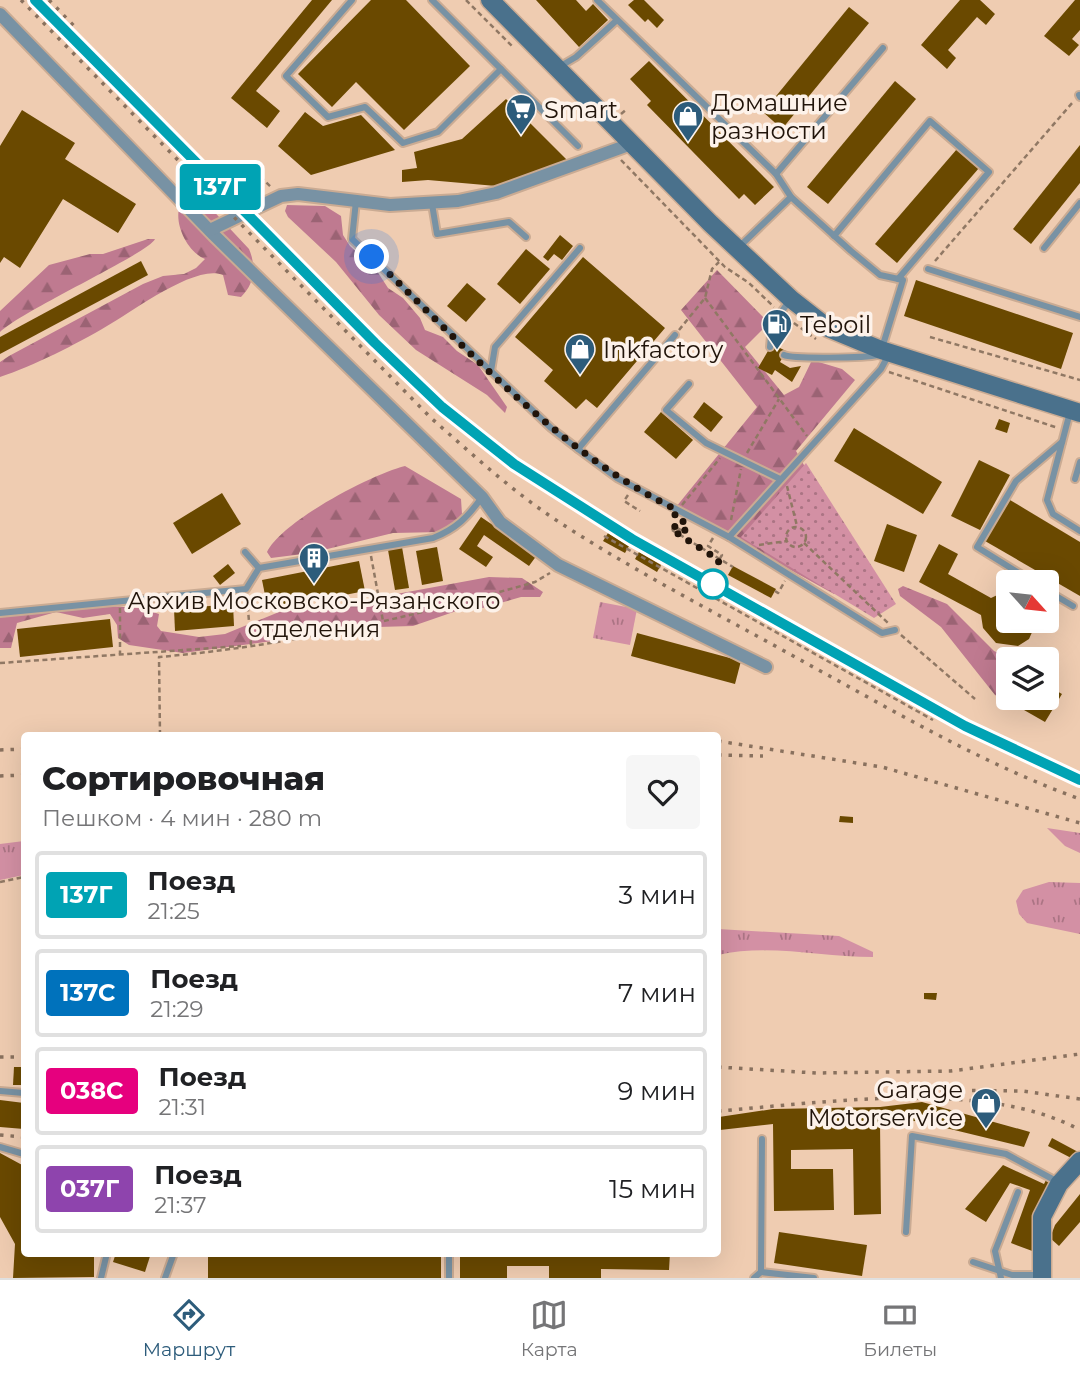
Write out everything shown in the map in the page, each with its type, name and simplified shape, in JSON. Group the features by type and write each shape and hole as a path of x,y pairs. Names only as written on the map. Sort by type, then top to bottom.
{"street":[{"path":"490,0 737,249 791,299 828,328 886,351 1075,412"},
{"path":"0,14 210,230 482,497 500,522 558,565 766,667"},
{"path":"210,230 281,196 298,194 390,205 432,204 496,193 631,144"},
{"path":"1045,1268 1042,1217 1059,1184 1080,1161"}],"lane":[{"path":"352,0 286,76 328,117 365,107 403,143 438,132 501,69"},
{"path":"432,0 578,146"},
{"path":"597,0 776,174 790,197 880,275 903,280 881,369 729,537"},
{"path":"557,69 576,57 617,20"},
{"path":"776,174 883,48"},
{"path":"834,236 930,121 989,173 898,279"},
{"path":"737,249 790,197"},
{"path":"356,201 352,239 578,449 617,478 729,537 882,633 895,630"},
{"path":"1044,248 1080,203"},
{"path":"432,204 437,234 509,222 526,237"},
{"path":"491,371 495,346 580,248"},
{"path":"928,269 1080,317"},
{"path":"770,347 772,325 791,299"},
{"path":"578,449 675,335"},
{"path":"784,355 789,357 808,354 857,359 886,351"},
{"path":"689,384 666,410 706,443 782,477"},
{"path":"1075,412 1062,442 1047,500 1053,514 1080,531"},
{"path":"1014,570 977,547 1016,481 1062,442"},
{"path":"1075,479 1080,462"},
{"path":"0,613 246,589 260,568 433,538 452,531 468,517 482,497"},
{"path":"245,551 260,568"},
{"path":"1059,598 1073,606"},
{"path":"0,1091 21,1093"},
{"path":"906,1232 912,1136 1006,1154 1059,1184"},
{"path":"761,1272 762,1139"},
{"path":"0,1146 21,1153"},
{"path":"1001,1275 995,1251 1018,1192"},
{"path":"101,1278 106,1257"},
{"path":"165,1278 173,1257"},
{"path":"449,1257 449,1278"},
{"path":"972,1262 1001,1275 1045,1268"},
{"path":"754,1278 761,1272 814,1278"}],"path":[{"path":"928,269 1079,96"},
{"path":"229,182 248,165 281,196"},
{"path":"675,335 705,299 712,270 719,262"},
{"path":"705,299 813,443"},
{"path":"930,337 1080,380"},
{"path":"915,381 1066,430"},
{"path":"729,537 743,460 779,399"},
{"path":"725,452 677,510 674,517 688,524 684,532 674,526 672,530 733,568"},
{"path":"782,477 797,526 806,534 804,544"},
{"path":"624,501 640,511"},
{"path":"787,541 788,530 797,526"},
{"path":"604,536 933,720"},
{"path":"745,547 787,541 795,547 804,544"},
{"path":"804,544 895,630 975,699"},
{"path":"708,546 722,555 719,560"},
{"path":"370,549 383,621"},
{"path":"160,732 159,657 218,652 427,613 535,582 558,565"},
{"path":"775,591 778,593 783,585"},
{"path":"246,589 253,645"},
{"path":"120,601 120,654"},
{"path":"0,663 253,645"},
{"path":"0,882 21,878"}],"green space":[{"path":"189,194 205,202 249,249 253,261 252,280 241,297 228,295 223,275 211,273 197,276 180,282 69,347 0,377 0,362 9,356 143,284 163,276 184,274 196,268 205,259 190,248 178,219 182,201"},
{"path":"287,205 325,206 341,216 343,235 350,246 377,271 388,288 403,298 420,318 425,330 443,337 457,351 478,365 507,407 505,413 487,395 416,350 379,315 336,262 288,217 285,211"},
{"path":"155,239 132,256 34,310 0,332 0,311 49,265 90,254 103,254"},
{"path":"717,270 769,323 745,347 784,395 799,387 812,360 842,369 855,380 796,451 830,511 840,591 834,594 676,507 757,407 681,310"},
{"path":"806,463 896,604 874,618 741,537"},
{"path":"405,466 461,499 462,514 455,525 442,532 393,533 311,553 271,558 267,552 290,527 329,500 372,478"},
{"path":"489,577 522,578 543,592 540,597 521,597 479,609 465,608 413,626 378,627 183,653 129,645 118,638 117,625 110,614 83,618 56,612 17,623 11,648 0,648 0,610 61,603 141,608 159,614 157,626 161,631 199,637 225,634 279,612 331,606"},
{"path":"903,586 947,604 996,652 996,696 941,627 900,596 898,589"},
{"path":"600,602 637,609 630,645 593,638"},
{"path":"1047,828 1080,833 1080,853 1065,846"},
{"path":"21,841 21,876 0,880 0,844"},
{"path":"1049,882 1080,883 1080,934 1027,923 1019,914 1016,901 1023,890"},
{"path":"721,929 839,936 873,952 873,957 775,950 721,955"}],"building":[{"path":"312,0 332,0 256,91 280,111 267,128 231,98"},
{"path":"371,0 406,0 470,66 404,130 356,82 332,107 298,74"},
{"path":"536,0 576,0 586,11 593,4 608,20 579,47"},
{"path":"634,0 644,0 664,20 657,28 648,19 645,22 628,5"},
{"path":"960,0 980,0 995,14 986,25 977,17 948,50 956,58 947,69 921,45"},
{"path":"1075,0 1080,0 1080,30 1072,39 1079,45 1069,56 1044,36"},
{"path":"849,7 869,23 782,129 763,112"},
{"path":"649,61 774,187 755,205 744,194 739,199 647,105 651,101 630,79"},
{"path":"895,81 916,99 828,204 807,187"},
{"path":"506,99 569,162 496,186 428,180 402,182 402,170 417,168 414,152 462,139"},
{"path":"22,110 75,143 65,159 136,204 118,233 63,199 20,268 4,257 0,263 0,146"},
{"path":"305,112 323,126 361,115 395,150 311,175 278,146"},
{"path":"1080,145 1080,183 1031,244 1013,229"},
{"path":"957,149 979,168 897,263 875,244"},
{"path":"560,235 573,246 562,260 554,254 548,261 543,257"},
{"path":"526,249 550,269 520,304 497,284"},
{"path":"583,257 665,328 597,408 586,399 576,409 544,381 553,370 515,337"},
{"path":"141,261 148,275 0,354 0,337"},
{"path":"916,280 1073,333 1061,369 904,316"},
{"path":"467,283 486,299 466,322 447,306"},
{"path":"772,344 786,351 780,362 790,368 801,366 792,382 775,370 772,375 758,368"},
{"path":"704,402 723,417 711,432 693,417"},
{"path":"661,412 693,440 676,459 644,432"},
{"path":"999,419 1010,423 1007,433 995,429"},
{"path":"854,428 942,482 923,514 834,461"},
{"path":"979,460 1010,475 980,530 951,516"},
{"path":"222,493 241,524 192,554 173,523"},
{"path":"1010,500 1080,542 1080,596 1059,584 1059,570 1035,570 985,541"},
{"path":"481,517 537,555 529,566 484,535 477,546 493,557 486,567 459,549"},
{"path":"887,524 917,535 904,572 874,561"},
{"path":"608,533 629,546 625,553 603,541"},
{"path":"939,544 958,554 948,574 991,598 996,596 996,634 1031,634 1029,639 1018,646 996,643 983,628 981,615 919,582"},
{"path":"402,547 409,588 395,590 388,550"},
{"path":"437,547 443,581 422,585 416,551"},
{"path":"639,552 661,565 657,572 635,559"},
{"name":"Архив Московско-Рязанского отделения","path":"359,561 365,591 268,610 262,580"},
{"path":"228,564 235,573 220,585 213,576"},
{"path":"733,566 776,589 771,598 728,575"},
{"path":"233,604 234,626 175,631 174,609"},
{"path":"110,619 113,647 20,657 17,629"},
{"path":"637,633 741,661 735,684 631,656"},
{"path":"1024,710 1052,710 1045,722"},
{"path":"840,816 853,817 853,823 839,822"},
{"path":"924,993 937,993 936,1000 924,999"},
{"path":"14,1067 21,1067 21,1085 13,1085"},
{"path":"0,1100 21,1103 21,1129 0,1127"},
{"path":"922,1102 1030,1132 1024,1147 917,1121 880,1122 881,1214 854,1215 853,1149 791,1150 791,1169 833,1169 834,1210 774,1211 773,1124 721,1130 721,1117 773,1109 880,1107"},
{"path":"1052,1138 1080,1153 1075,1160 1048,1146"},
{"path":"0,1153 21,1164 21,1257 94,1257 94,1277 13,1278 15,1244 0,1217"},
{"path":"1003,1165 1044,1184 1047,1178 1052,1181 1035,1252 1011,1243 1030,1190 1010,1183 986,1222 965,1209"},
{"path":"1080,1194 1080,1222 1059,1246 1050,1238 1055,1225"},
{"path":"779,1232 867,1245 862,1276 774,1263"},
{"path":"115,1257 150,1257 145,1272 113,1262"},
{"path":"208,1257 441,1257 441,1278 208,1278"},
{"path":"460,1257 670,1257 669,1270 601,1269 601,1278 549,1278 549,1266 507,1266 507,1278 460,1278"}],"railway":[{"path":"21,0 431,418 525,498 649,577 905,718 1009,770 1080,799"},
{"path":"49,0 77,29"},
{"path":"60,25 375,343 442,407 514,464 632,539 965,726 1080,780"},
{"path":"721,741 882,767 1080,823"},
{"path":"0,750 21,749"},
{"path":"721,755 763,756"},
{"path":"0,776 21,775"},
{"path":"721,1067 816,1073 951,1071 1080,1054"},
{"path":"0,1057 21,1057"},
{"path":"930,1090 1022,1091 1080,1099"},
{"path":"721,1111 854,1100 951,1099 998,1104 1041,1114 1080,1130"},
{"path":"0,1135 21,1137"}],"train":[{"name":"137Г","path":"35,0 375,343 442,407 514,464 571,503 632,539 965,726 1080,780"}],"place":[{"name":"Smart","path":"521,136"},
{"name":"Домашние разности","path":"688,143"},
{"name":"Teboil","path":"777,351"},
{"name":"Inkfactory","path":"580,376"},
{"name":"Архив Московско-Рязанского отделения","path":"314,585"},
{"name":"Garage Motorservice","path":"986,1130"}],"route":[{"path":"372,257 551,428 617,478 677,510 674,517 688,524 684,532 674,526 672,530 705,548 703,551 719,560 713,584"}]}
